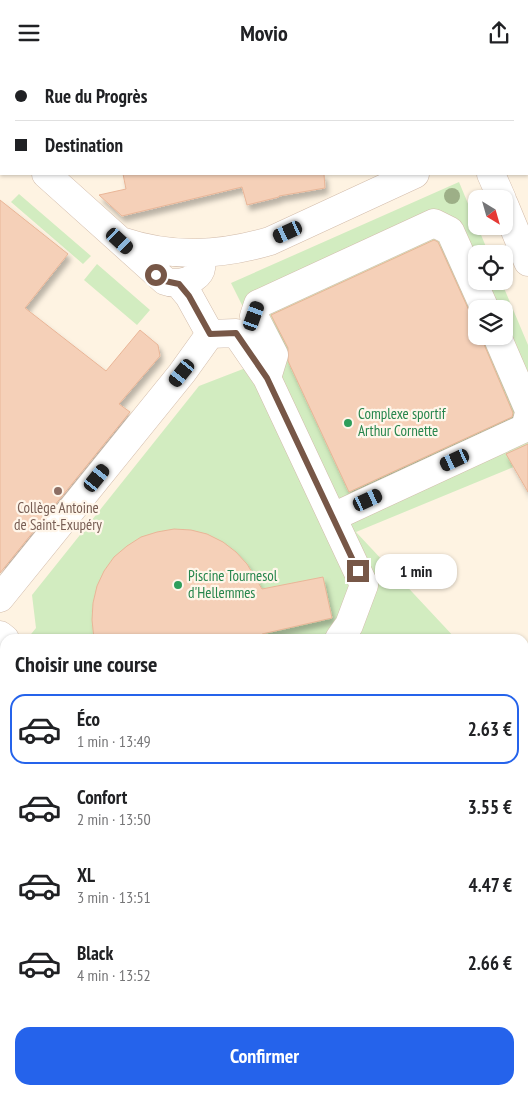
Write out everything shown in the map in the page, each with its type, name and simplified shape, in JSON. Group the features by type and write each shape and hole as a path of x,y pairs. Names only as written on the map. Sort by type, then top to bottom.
{"street":[{"path":"47,175 160,278 171,284 179,284 194,279 201,270 200,258 195,253"},
{"path":"120,241 154,250 195,253 227,252 270,241 413,175"},
{"path":"491,175 498,190"},
{"path":"267,378 274,355 254,316 258,304 434,223 450,231 480,300"},
{"path":"513,225 528,261"},
{"path":"179,284 189,296 210,334"},
{"path":"210,334 236,333 267,378 364,585 350,625 342,634"},
{"path":"0,598 182,373 210,334"},
{"path":"500,345 528,408"},
{"path":"333,517 525,428 528,417"}],"green space":[{"name":"Complexe sportif Arthur Cornette","path":"459,182 468,204 468,235 481,235 485,245 468,245 468,290 505,290 509,300 468,300 468,345 513,345 513,309 528,345 528,461 356,532 451,634 31,634 36,628 32,595 199,386 269,359 231,283"},
{"path":"19,194 91,256 83,264 11,202"},
{"path":"97,264 150,310 137,325 84,280"}],"building":[{"path":"123,175 324,175 325,188 279,196 247,205 242,187 122,216 99,195 126,189"},
{"path":"0,200 68,254 25,308 106,371 140,330 158,345 160,356 119,404 130,412 0,573"},
{"path":"434,240 438,242 468,308 468,345 484,345 513,413 512,417 349,492 288,361 288,348 271,315"},
{"path":"528,444 528,492 506,454"},
{"name":"Piscine Tournesol d'Hellemmes","path":"174,529 191,530 207,534 223,542 247,564 262,589 323,577 332,618 262,634 93,634 93,603 97,586 104,571 114,557 127,546 141,537"}],"place":[{"name":"Complexe sportif Arthur Cornette","path":"348,423"},
{"name":"Collège Antoine de Saint-Exupéry","path":"58,491"},
{"name":"Piscine Tournesol d'Hellemmes","path":"178,585"}],"route":[{"path":"156,275 171,284 179,284 189,296 210,334 236,333 267,378 358,571"}]}
